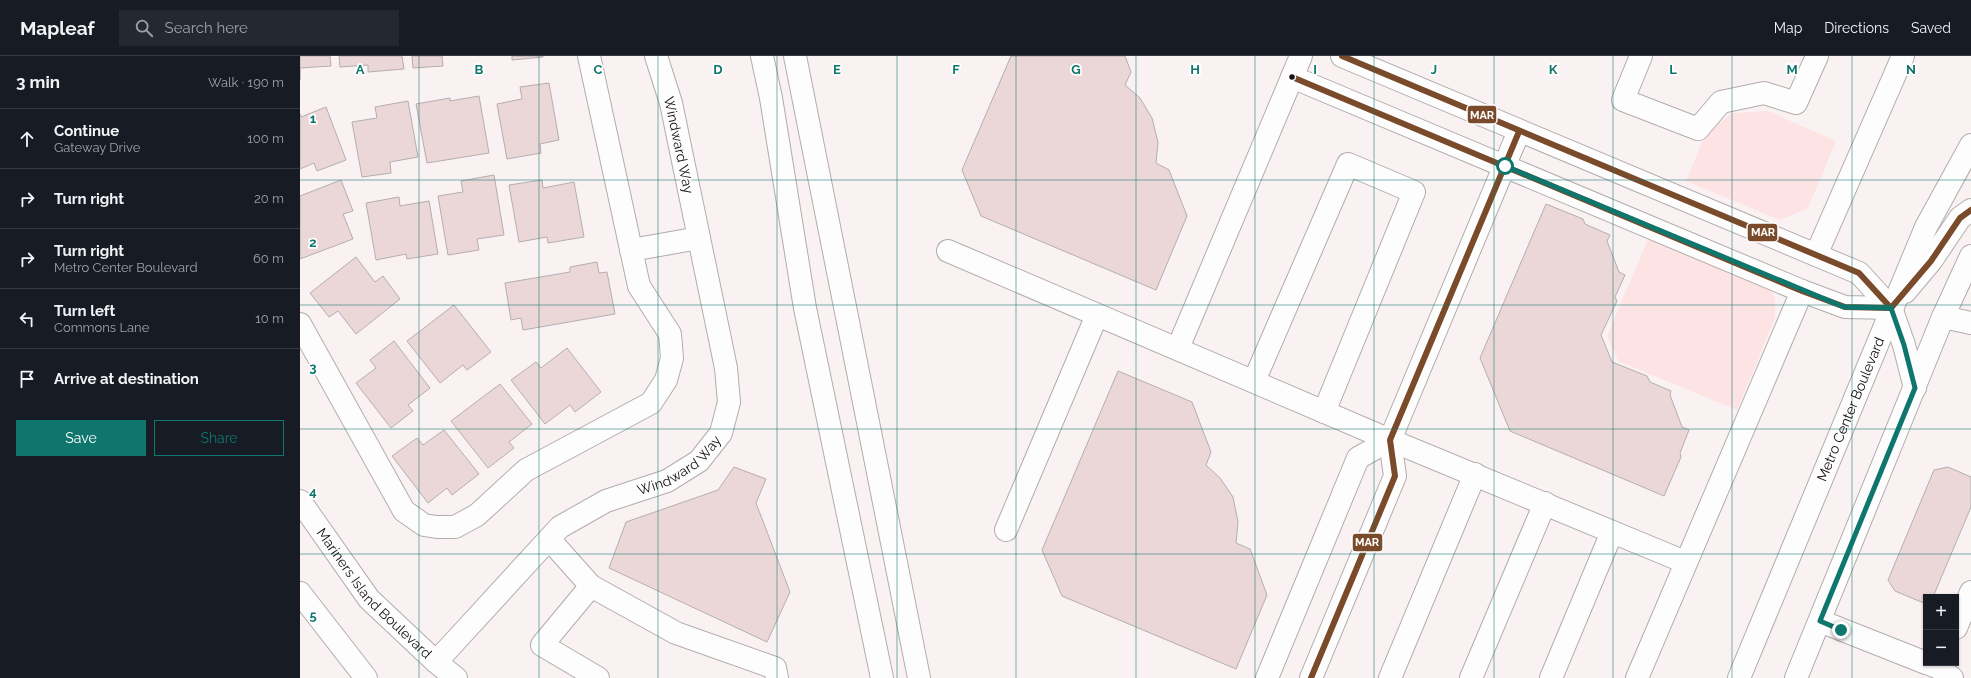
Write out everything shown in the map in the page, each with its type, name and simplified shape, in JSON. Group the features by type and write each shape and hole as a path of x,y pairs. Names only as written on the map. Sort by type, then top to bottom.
{"main road":[{"path":"300,324 404,511 424,524 437,527 455,527 477,515 526,470 651,403 666,380 672,358 670,334 639,286 589,56"},
{"name":"Windward Way","path":"436,662 560,527 606,501 667,481 699,461 721,433 729,402 726,368 671,102 656,56"},
{"path":"762,56 771,98 805,308 882,678"},
{"path":"795,56 919,678"},
{"path":"1178,348 1301,56"},
{"path":"1342,56 1859,273 1891,308 1904,345 1915,388"},
{"path":"1641,56 1623,100 1698,129 1721,102 1764,93 1796,103 1817,56"},
{"path":"1816,255 1903,56"},
{"path":"1292,77 1802,291 1844,307 1891,308"},
{"path":"1311,678 1395,476 1390,440 1519,131"},
{"name":"Metro Center Boulevard","path":"1739,678 1891,308 1926,227 1971,146"},
{"path":"1254,381 1348,164 1414,192 1324,412"},
{"path":"1891,308 1931,261 1960,218 1971,210"},
{"path":"631,250 699,238"},
{"path":"948,251 1178,348 1390,440 1685,562"},
{"path":"1796,678 1944,317 1971,256"},
{"path":"1637,678 1685,562 1802,291"},
{"path":"1006,530 1097,315"},
{"path":"1944,317 1971,323"},
{"path":"1267,678 1358,458 1390,440"},
{"path":"1390,678 1475,474"},
{"name":"Mariners Island Boulevard","path":"300,501 369,599 436,662 456,678"},
{"path":"1471,678 1545,503"},
{"path":"1551,678 1612,532"},
{"path":"549,539 591,586 676,633 775,668 777,678"},
{"path":"591,586 542,645 598,678"},
{"path":"1959,621 1971,592"},
{"path":"300,593 366,678"},
{"path":"1820,621 1937,669"}],"shaded area":[{"path":"1768,111 1836,141 1808,208 1780,220 1686,181 1705,135 1732,113"},
{"path":"1649,237 1767,287 1775,297 1775,318 1737,410 1618,361 1607,336"}],"building":[{"path":"300,56 330,56 331,66 300,68"},
{"path":"339,56 402,56 404,69 368,72 368,65 340,67"},
{"path":"412,56 442,56 443,66 413,68"},
{"path":"512,56 543,56 543,57 512,60"},
{"path":"1011,56 1125,56 1131,72 1125,85 1140,98 1152,118 1158,142 1156,163 1169,170 1187,216 1156,290 981,216 962,170"},
{"path":"549,83 559,140 540,144 541,153 507,159 497,104 522,99 520,87"},
{"path":"479,96 489,153 427,163 416,104 450,98 450,101"},
{"path":"408,101 418,157 390,162 391,173 362,177 352,122 377,118 375,107"},
{"path":"326,107 346,160 317,171 314,163 300,169 300,114 301,117"},
{"path":"494,175 504,235 477,239 479,250 448,255 438,196 463,192 461,181"},
{"path":"341,180 353,211 343,214 353,239 300,259 300,196"},
{"path":"542,180 543,188 574,182 584,237 548,243 547,237 519,242 509,185"},
{"path":"399,197 400,206 429,201 438,254 407,259 406,254 376,260 366,203"},
{"path":"1546,204 1583,219 1585,224 1610,235 1607,241 1619,272 1625,275 1615,297 1617,301 1601,335 1612,362 1647,376 1650,382 1671,391 1670,395 1682,427 1689,430 1680,453 1681,457 1664,496 1510,431 1480,358"},
{"path":"356,257 375,282 383,276 400,299 356,334 338,311 329,317 310,293"},
{"path":"597,262 599,273 607,272 615,314 523,330 521,318 511,320 505,283 570,272 570,267"},
{"path":"454,305 491,352 467,370 463,365 440,383 407,341"},
{"path":"394,341 430,388 408,405 413,411 391,428 356,383 376,368 370,360"},
{"path":"567,348 601,392 575,412 570,405 545,424 511,380 536,362 541,368"},
{"path":"1118,371 1192,402 1211,452 1206,465 1220,478 1233,497 1238,522 1236,543 1250,549 1267,595 1236,669 1062,596 1042,550"},
{"path":"500,384 532,424 509,442 514,448 488,468 451,421"},
{"path":"444,430 479,474 452,495 447,488 428,503 392,456 417,438 423,445"},
{"path":"734,467 766,479 756,503 790,592 767,642 609,568 626,522 718,490"},
{"path":"1948,467 1971,477 1971,507 1934,594 1923,594 1923,603 1895,591 1888,580 1934,470"}],"transit line":[{"name":"MAR","path":"1342,56 1859,273 1891,308"},
{"name":"MAR","path":"1292,77 1802,291 1845,307 1891,308"},
{"name":"MAR","path":"1311,678 1395,476 1390,440 1518,134"},
{"name":"MAR","path":"1891,308 1931,261 1960,218 1971,210"}],"route":[{"path":"1505,166 1802,291 1844,307 1891,308 1904,345 1915,388 1820,621 1841,630"}]}
